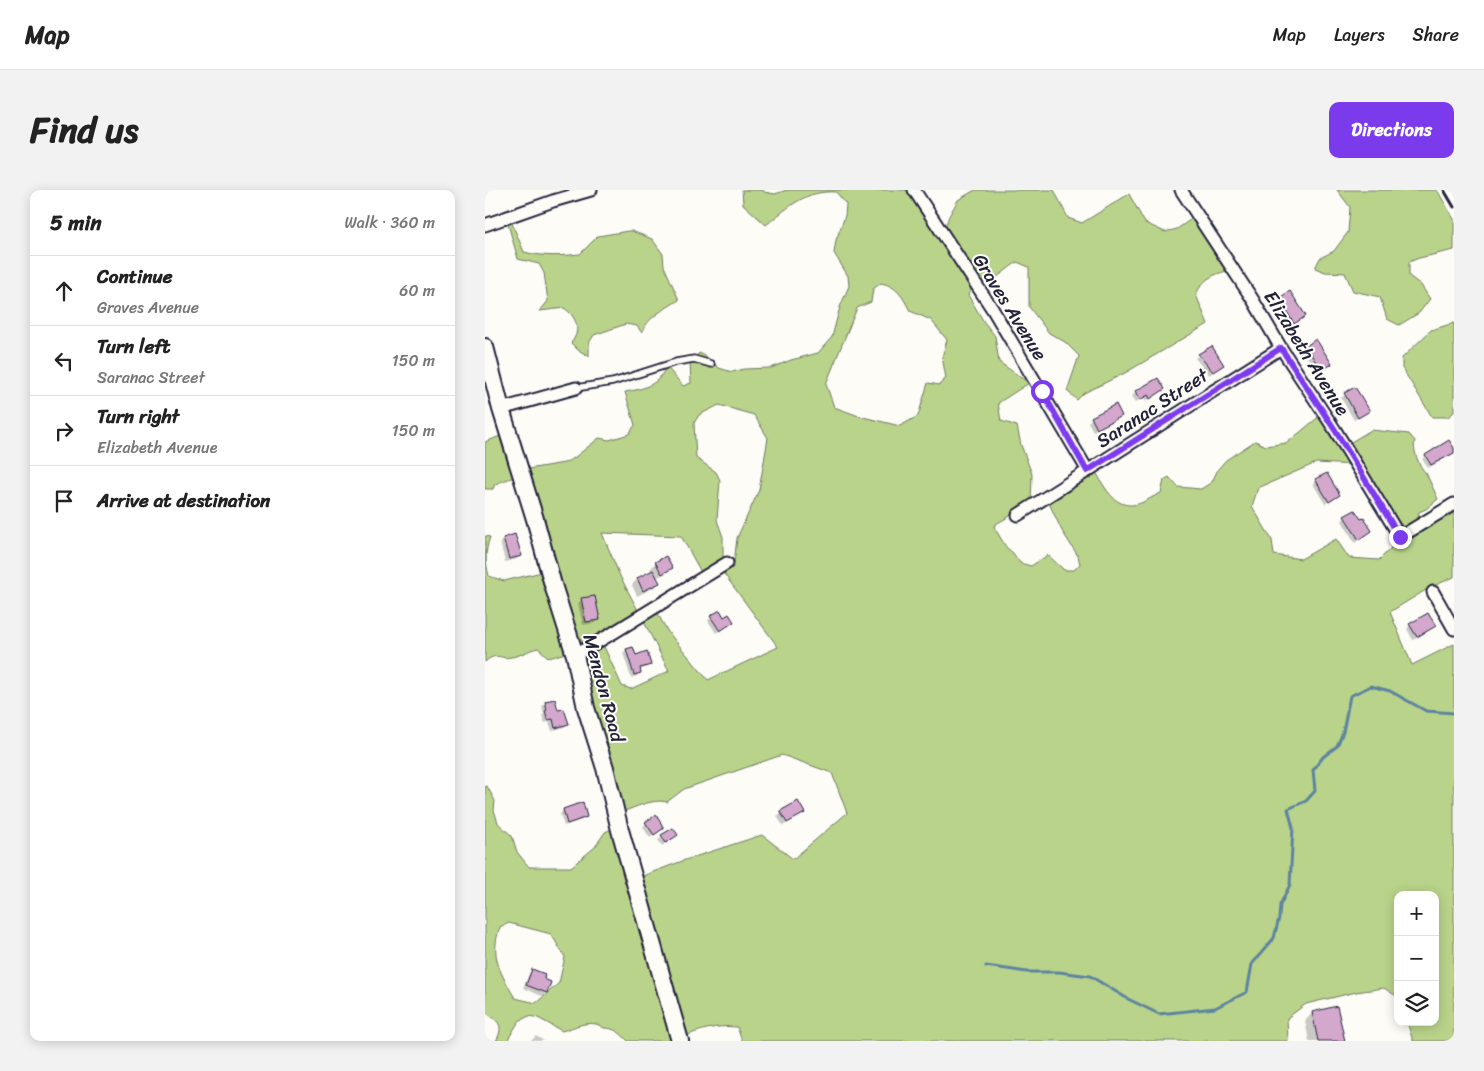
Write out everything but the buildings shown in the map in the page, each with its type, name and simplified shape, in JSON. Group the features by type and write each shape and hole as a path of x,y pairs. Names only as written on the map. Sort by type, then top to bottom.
{"street":[{"path":"485,224 591,190"},
{"name":"Graves Avenue","path":"914,190 993,310 1087,471"},
{"name":"Elizabeth Avenue","path":"1181,190 1253,300 1281,348 1335,430 1400,537 1454,504"},
{"name":"Mendon Road","path":"485,347 501,409 575,655 586,708 605,768 620,830 680,1041"},
{"name":"Saranac Street","path":"1018,515 1281,348"},
{"path":"501,409 576,388"},
{"path":"575,655 613,634 727,563"},
{"path":"1433,592 1454,628"}],"lane":[{"path":"576,388 613,382 676,362 694,359 711,364"}],"green space":[{"path":"742,190 763,190 764,192 775,194 787,190 913,190 942,235 949,216 958,200 975,190 1054,190 1068,218 1082,223 1129,194 1145,223 1165,232 1177,229 1197,215 1234,269 1211,277 1203,284 1196,295 1208,324 1125,373 1084,393 1077,400 1067,391 1079,356 1065,342 1049,333 1029,307 1029,267 1017,262 993,280 974,284 968,295 995,336 999,362 1029,383 998,403 1001,421 1017,426 1021,445 1032,474 1031,504 994,527 1006,547 1020,563 1031,566 1048,555 1064,570 1074,570 1080,564 1078,556 1062,531 1048,501 1096,472 1114,499 1125,504 1136,505 1161,493 1164,480 1169,477 1178,487 1201,489 1212,482 1218,469 1226,460 1255,441 1266,446 1287,443 1322,414 1346,445 1371,430 1409,434 1415,441 1414,449 1417,458 1438,499 1418,514 1423,517 1454,509 1454,577 1429,588 1390,612 1412,665 1454,644 1454,1041 1413,1041 1408,1026 1439,1026 1439,891 1394,891 1394,994 1384,988 1356,992 1306,1004 1287,1018 1288,1041 742,1041 737,1027 714,1027 680,1038 681,1041 628,1041 620,1033 599,1025 583,1024 562,1031 538,1018 529,1016 519,1021 507,1041 496,1041 500,1031 499,1024 485,1012 485,787 487,786 495,801 494,810 498,823 512,836 517,852 529,867 571,867 595,847 605,832 618,826 637,878 762,835 793,859 847,813 832,773 782,755 684,789 667,802 655,801 617,814 572,651 549,658 538,648 508,658 496,656 485,662 485,536 490,537 486,556 489,576 504,581 546,571 522,474 495,484 493,489 485,489 485,442 508,433 522,470 564,463 574,458 599,438 609,440 629,434 635,425 625,392 655,382 660,378 666,366 683,386 691,383 690,362 699,353 706,356 719,368 732,372 744,369 771,368 791,360 818,353 832,337 840,307 849,286 848,276 834,253 836,240 845,216 846,204 836,192 815,194 798,201 766,225 743,204","holes":["881,283 895,289 910,311 931,320 947,340 942,357 946,378 939,385 928,383 918,416 900,426 859,416 834,407 826,384 857,308 871,302 873,289","719,405 754,415 768,438 759,490 737,538 734,563 722,571 778,647 708,680 668,632 655,609 641,616 620,576 602,533 681,536 701,572 723,560 723,537 717,520 720,480 716,472 696,458 694,423 699,415","1316,463 1356,465 1396,531 1391,548 1379,560 1349,558 1336,539 1301,559 1274,555 1272,540 1252,506 1258,488","642,618 669,671 631,689 622,686 601,640","509,923 551,934 565,957 559,983 536,1003 515,998 501,973 496,956 497,937 500,927"]},
{"path":"1337,190 1437,190 1454,219 1454,250 1409,262 1409,276 1421,285 1430,299 1419,313 1399,325 1387,319 1380,297 1353,291 1345,273 1325,272 1315,268 1320,258 1334,251 1348,232 1350,207"},
{"path":"509,216 524,252 531,254 552,256 580,254 598,236 628,231 652,239 663,254 664,266 679,300 652,318 644,327 642,333 637,326 626,324 594,335 589,343 589,356 578,350 571,343 577,328 572,315 568,311 564,308 540,311 548,301 544,273 539,264 518,259 506,217"},
{"path":"1454,323 1454,412 1448,417 1432,417 1402,368 1402,358 1431,330"}],"waterway":[{"path":"986,966 1027,972 1059,972 1090,976 1128,999 1159,1014 1215,1008 1247,992 1252,964 1274,938 1280,905 1290,885 1293,828 1288,809 1306,801 1315,791 1313,770 1323,757 1337,746 1343,732 1350,696 1371,686 1390,691 1426,711 1454,713"}],"railway":[{"path":"1444,190 1454,207"}],"route":[{"path":"1042,391 1087,471 1281,348 1335,430 1400,537"}]}
